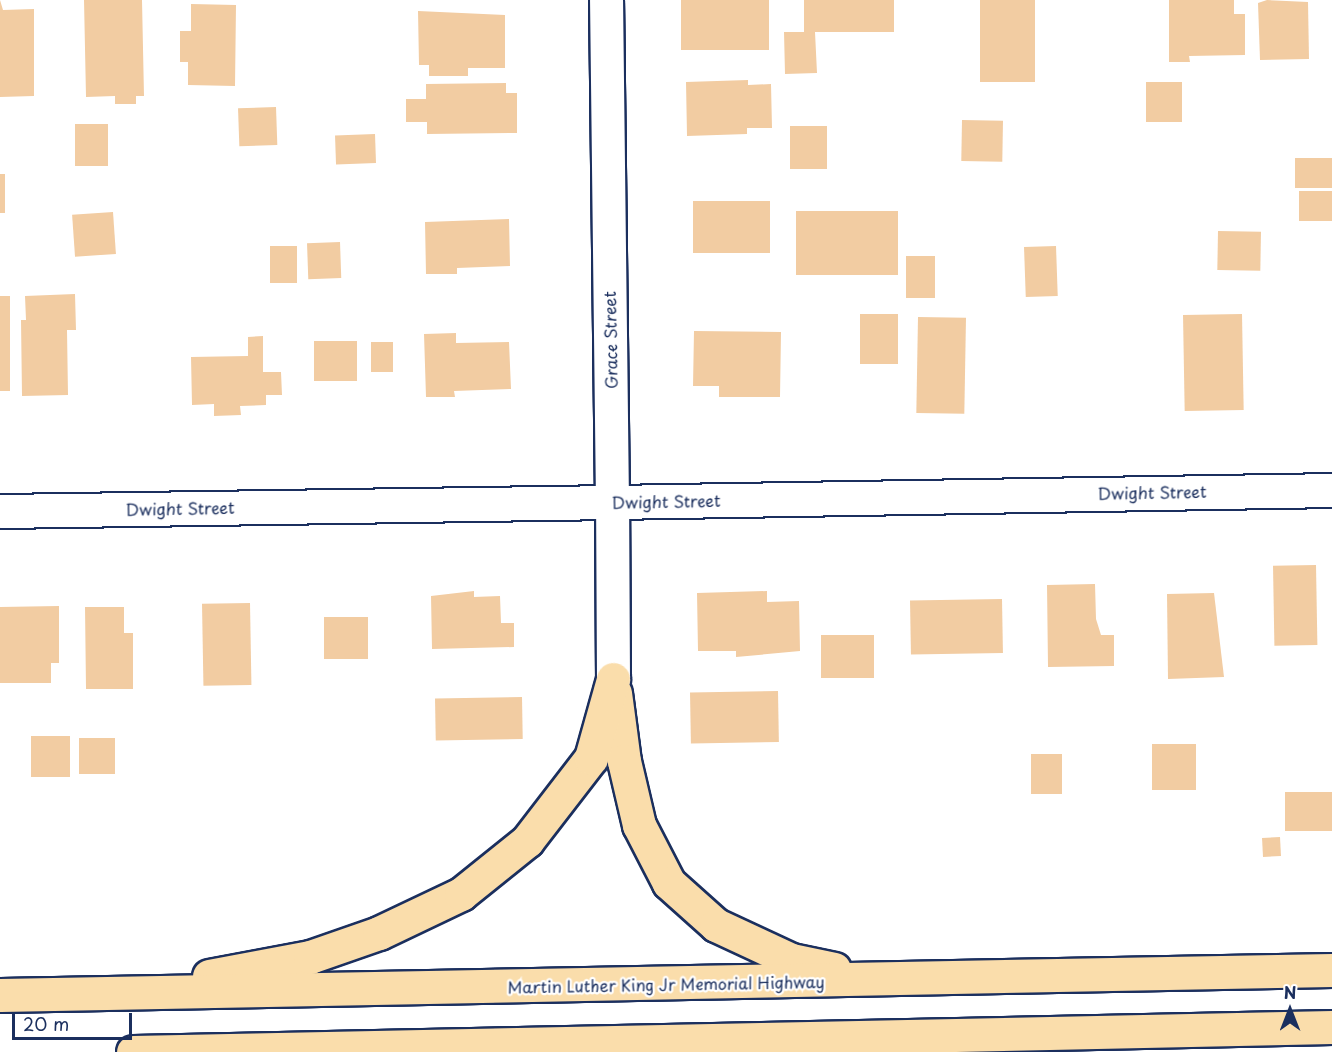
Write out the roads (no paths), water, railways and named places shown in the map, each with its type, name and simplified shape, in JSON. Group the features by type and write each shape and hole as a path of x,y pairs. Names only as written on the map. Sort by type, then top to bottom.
{"highway":[{"path":"613,679 624,761 639,825 669,883 716,925 791,960 889,980"},
{"path":"121,993 310,957 379,933 461,894 527,841 591,758 613,679"},
{"name":"Martin Luther King Jr Memorial Highway","path":"0,995 889,980 1332,969"},
{"path":"133,1052 354,1050 1113,1034 1332,1027"},
{"path":"1006,1052 1113,1034"}],"street":[{"name":"Grace Street","path":"606,0 613,679"},
{"name":"Dwight Street","path":"0,511 1332,490"}]}
